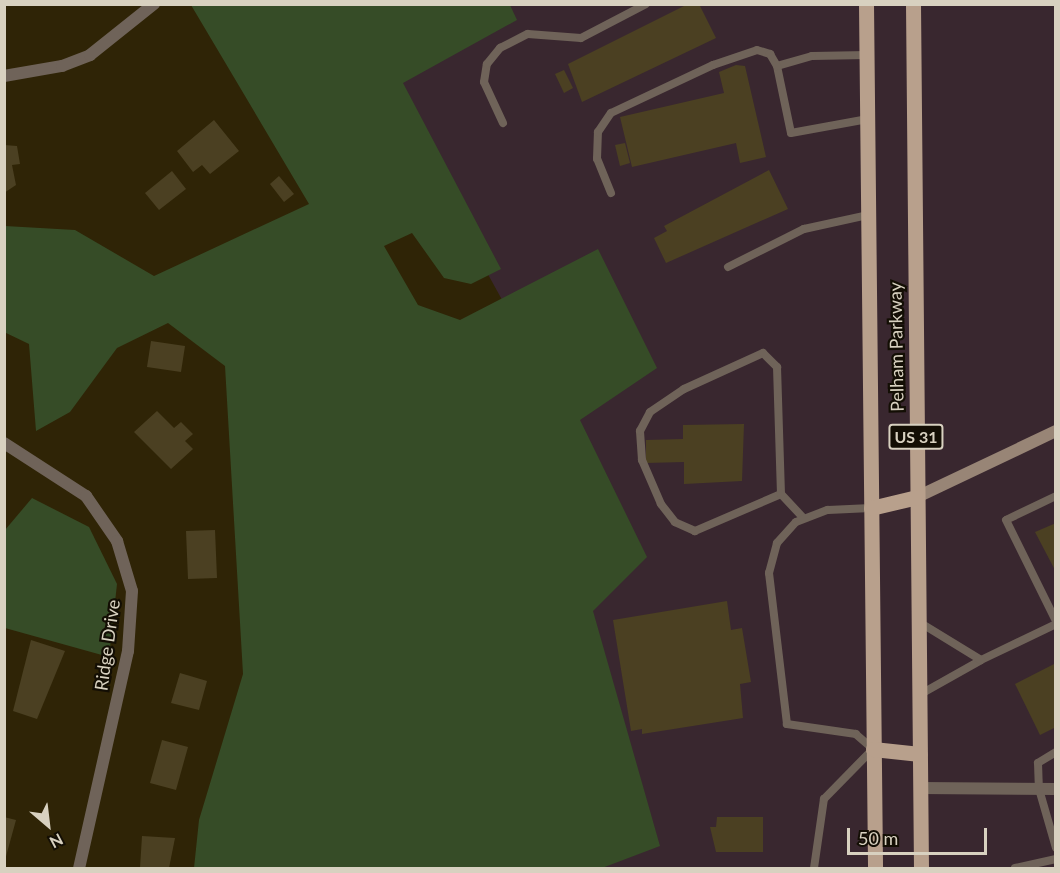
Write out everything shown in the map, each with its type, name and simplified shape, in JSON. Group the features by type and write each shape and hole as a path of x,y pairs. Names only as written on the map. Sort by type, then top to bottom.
{"main road":[{"name":"Pelham Parkway","path":"866,4 875,868"},
{"name":"Pelham Parkway","path":"912,4 921,868"},
{"path":"871,508 917,497"},
{"path":"873,749 920,754"}],"street":[{"path":"4,76 62,66 90,54 154,4"},
{"path":"917,497 1056,431"},
{"name":"Ridge Drive","path":"4,443 86,495 117,541 132,591 128,651 79,868"},
{"path":"920,788 1056,789"}],"lane":[{"path":"503,123 484,82 487,64 500,48 528,33 581,38 646,4"},
{"path":"610,193 597,159 598,132 611,113 713,64 757,51 770,54 777,66 791,133 867,119"},
{"path":"777,66 812,56 867,55"},
{"path":"728,267 804,229 868,215"},
{"path":"781,494 695,531 675,522 652,487 639,431 651,412 684,389 763,353 777,367 781,494 803,518"},
{"path":"919,695 1056,622 1006,520 1056,496"},
{"path":"814,868 824,799 873,749 856,734 787,724 783,716 769,573 777,543 803,518 828,510 871,508"},
{"path":"918,621 981,660"},
{"path":"1056,752 1038,763 1039,789 1056,848"},
{"path":"1015,868 1056,859"}],"shaded area":[{"path":"339,5 1055,5 1055,868 584,868 571,620 568,419"}],"green space":[{"path":"191,5 510,5 517,20 403,83 501,269 471,284 444,278 412,233 384,246 418,305 460,320 598,249 657,368 580,420 647,557 593,611 660,846 602,868 194,868 199,820 243,674 225,366 168,323 117,348 70,412 36,431 29,344 4,332 5,226 75,230 154,276 309,204"},
{"path":"32,498 89,527 117,584 109,657 5,628 5,530"}],"building":[{"path":"688,4 699,4 716,38 582,102 568,64"},
{"path":"736,65 745,66 766,157 740,163 736,143 632,167 620,117 724,93 719,72"},
{"path":"564,70 573,88 564,93 555,74"},
{"path":"214,120 239,151 210,174 202,165 193,172 177,151"},
{"path":"625,143 630,163 620,166 615,145"},
{"path":"4,145 17,146 20,164 12,165 16,185 4,193"},
{"path":"769,170 788,209 666,263 654,238 667,231 664,226"},
{"path":"172,171 186,189 159,210 145,193"},
{"path":"279,176 294,194 284,202 270,184"},
{"path":"151,341 185,346 181,372 147,367"},
{"path":"157,411 174,428 181,422 193,434 185,441 193,449 171,469 134,432"},
{"path":"744,424 742,481 684,484 684,462 646,463 646,440 683,439 683,425"},
{"path":"1056,523 1056,572 1035,532"},
{"path":"215,530 217,578 188,579 186,531"},
{"path":"727,601 731,630 742,628 751,682 740,684 743,718 642,734 642,729 631,731 613,620"},
{"path":"31,640 65,651 37,719 13,711"},
{"path":"1056,663 1056,727 1040,735 1015,684"},
{"path":"180,673 207,681 199,710 171,703"},
{"path":"162,740 188,747 176,790 150,783"},
{"path":"4,817 16,820 5,860 4,860"},
{"path":"717,817 763,817 763,852 716,852 710,827 716,827"},
{"path":"142,836 175,838 169,868 140,868"}]}
